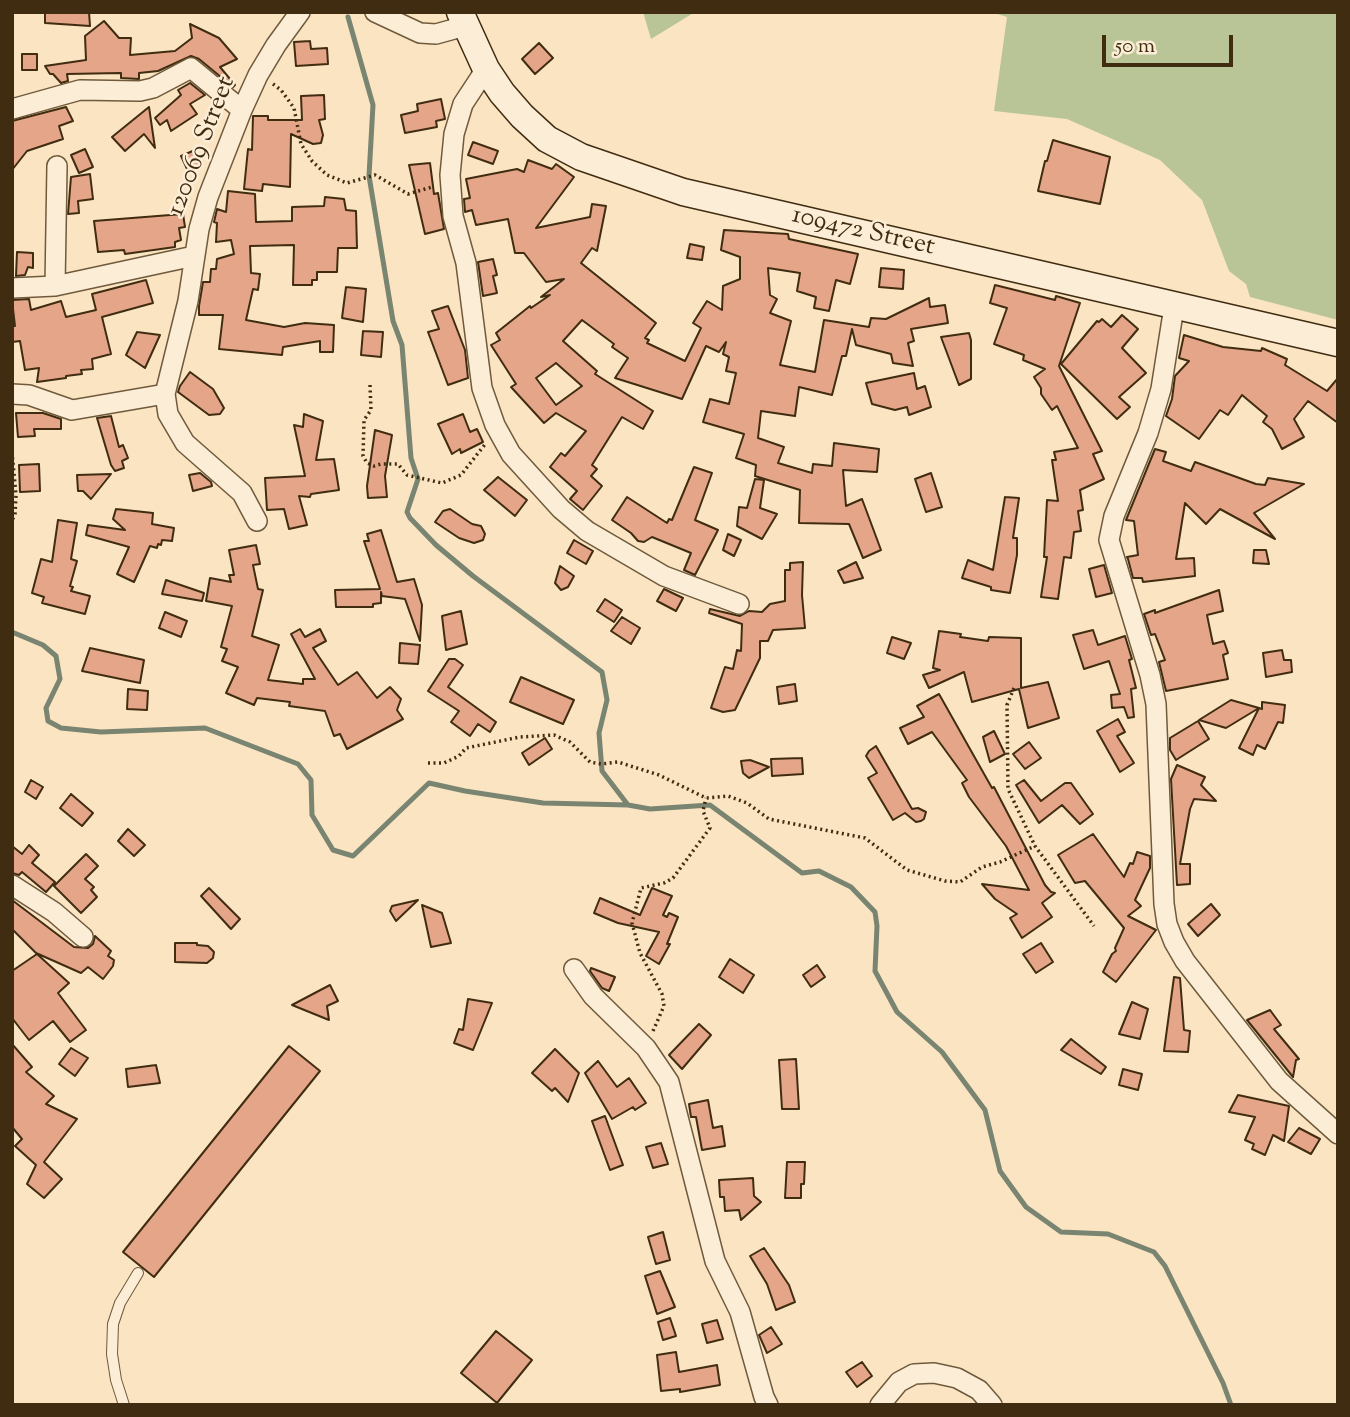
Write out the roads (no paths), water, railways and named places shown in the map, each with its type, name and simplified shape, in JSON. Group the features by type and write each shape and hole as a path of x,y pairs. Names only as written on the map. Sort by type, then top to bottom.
{"street":[{"name":"120069 Street","path":"165,394 188,301 194,256 208,197 258,75 300,12"},
{"path":"374,12 420,33 436,34 463,19"},
{"name":"109472 Street","path":"463,19 485,69 522,116 547,139 581,157 683,192 1338,343"},
{"path":"12,109 80,90 140,91 153,88 191,68 242,110"},
{"path":"485,69 463,104 454,134 450,174 453,216 466,264 482,388 497,429 511,454 561,509 587,531 664,576 739,604"},
{"path":"55,286 57,166"},
{"path":"12,288 55,286 194,256"},
{"path":"1174,307 1161,389 1148,433 1114,516 1109,540 1156,704 1167,924 1185,961 1279,1081 1338,1134"},
{"path":"12,394 29,395 72,410 165,394 168,414 185,443 242,493 257,522"},
{"path":"12,885 54,912 83,937"},
{"path":"574,969 593,996 646,1048 669,1082 715,1261 740,1312 768,1405"},
{"path":"880,1405 898,1382 914,1374 934,1373 957,1378 979,1390 992,1405"}],"lane":[{"path":"124,1405 112,1354 113,1324 120,1303 138,1273"}],"waterway":[{"path":"348,17 373,105 369,176 393,321 402,345 411,458 418,479 407,512 410,518 436,545 473,576 602,672 607,700 599,733 602,771 628,805 650,809 710,805 802,873 819,871 851,887 875,912 875,971 897,1012 942,1052 985,1110 1000,1171 1026,1207 1061,1232 1108,1234 1154,1252 1165,1266 1223,1383 1231,1405"},
{"path":"12,632 43,645 56,656 60,679 46,708 48,721 61,728 101,732 205,728 298,764 311,780 312,815 333,850 353,856 429,783 543,803 628,805"}]}
